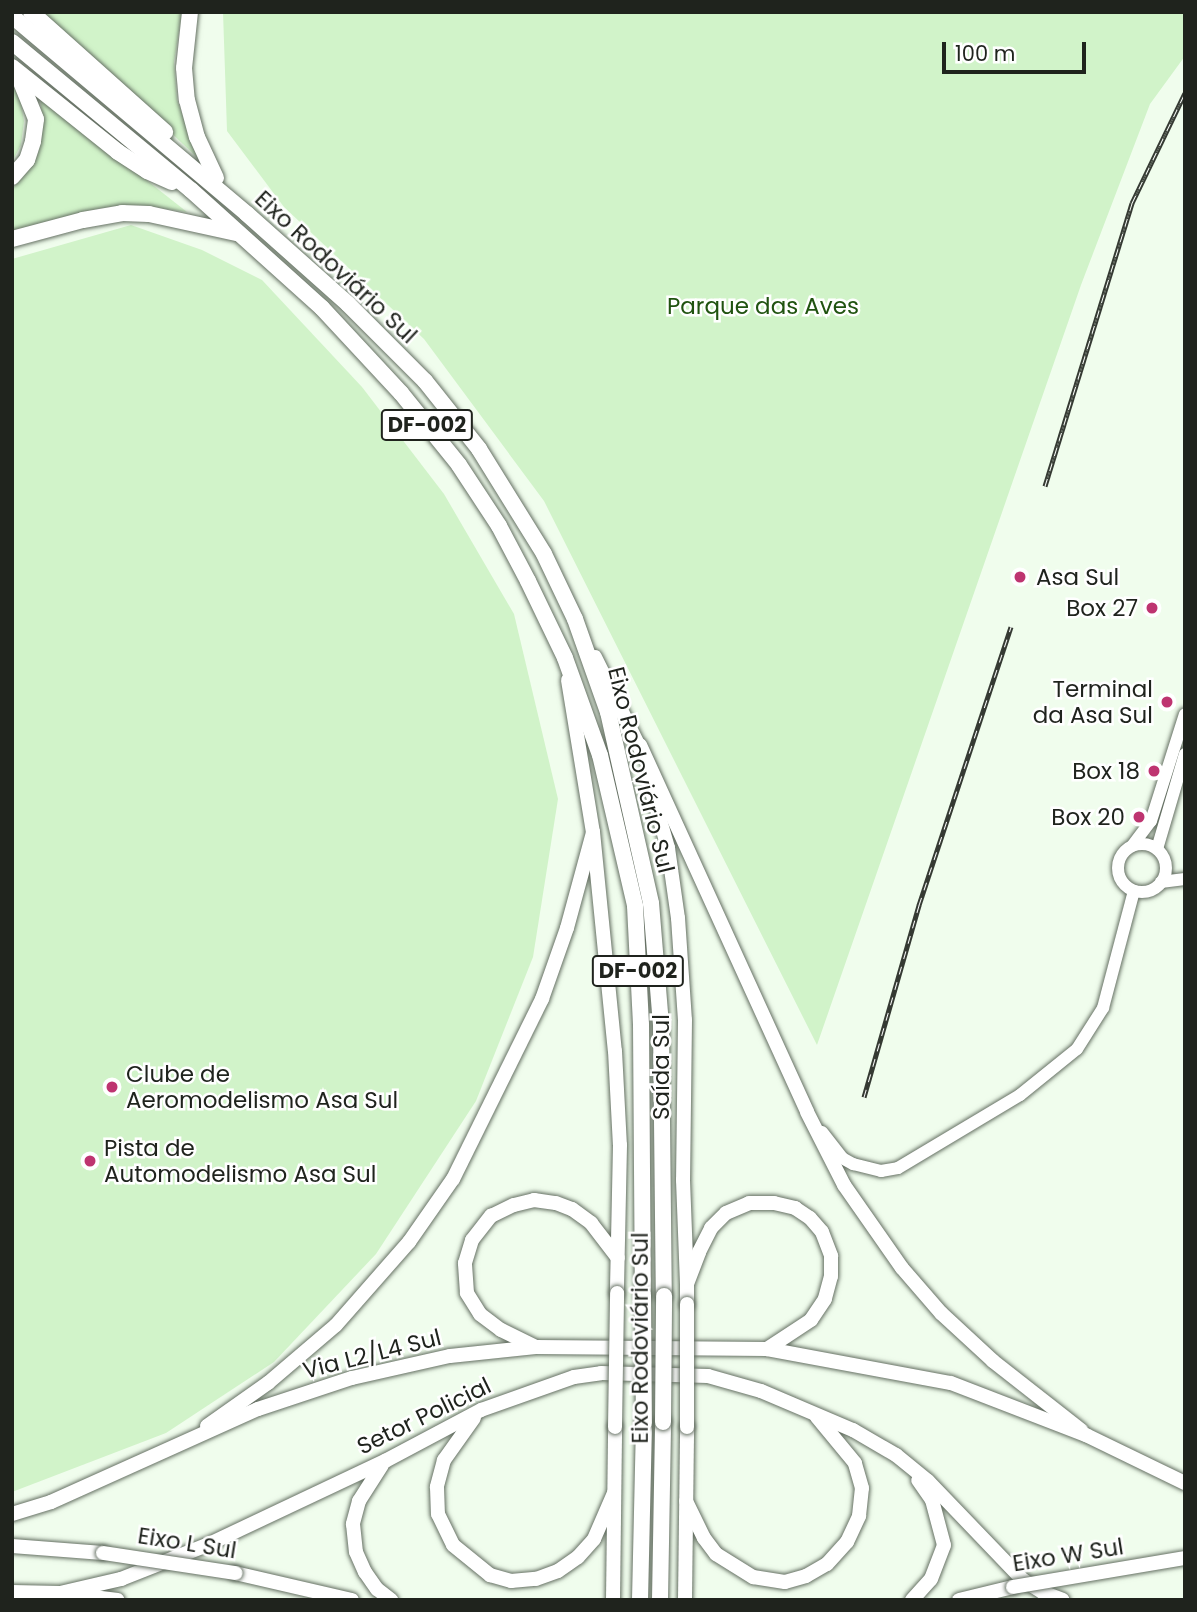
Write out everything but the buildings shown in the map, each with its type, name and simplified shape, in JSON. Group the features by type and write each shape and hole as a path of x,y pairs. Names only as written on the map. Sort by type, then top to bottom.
{"highway":[{"path":"31,12 216,178 247,214"},
{"path":"190,12 184,68 187,100 197,137 216,178"},
{"name":"Eixo Rodoviário Sul","path":"12,16 247,214 348,304 425,381 479,449 544,554 575,619 608,712 651,903 661,1025 664,1296 660,1600"},
{"name":"Eixo Rodoviário Sul","path":"12,42 191,190 322,307 401,393 459,465 499,526 565,658 600,755 635,906 641,1025 644,1423 640,1600"},
{"path":"14,68 118,152 147,171 191,190"},
{"path":"12,177 27,160 36,119 31,101 14,68"},
{"path":"12,239 83,220 122,213 149,214 236,233"}],"main road":[{"name":"Saída Sul","path":"575,619 640,745 668,848 678,918 685,1020 682,1180 687,1284 685,1600"},
{"name":"Saída Sul","path":"565,658 593,832 615,1051 620,1145 614,1493"},
{"path":"640,745 807,1112 844,1185 902,1268 950,1321 1054,1416"},
{"path":"174,1448 268,1383 336,1325 409,1242 453,1179 542,999 567,928 593,832"},
{"path":"536,1347 490,1322 480,1314 467,1293 465,1264 472,1240 491,1216 514,1205 534,1200 556,1203 572,1209 591,1223 618,1258"},
{"path":"687,1284 711,1228 726,1213 749,1203 774,1203 795,1208 810,1218 822,1232 831,1256 831,1276 825,1300 811,1320 767,1349"},
{"name":"Via L2/L4 Sul","path":"12,1514 51,1502 258,1409 352,1378 450,1356 536,1347 767,1349 951,1383 1054,1416 1185,1483"},
{"name":"Setor Policial","path":"60,1592 108,1583 207,1545 385,1461 481,1410 574,1377 601,1373 708,1376 761,1391 811,1412 853,1430 896,1455"},
{"path":"481,1410 444,1460 437,1487 438,1514 453,1545 490,1575 511,1581 536,1579 558,1571 578,1557 594,1539 614,1493"},
{"path":"686,1501 704,1538 716,1553 753,1577 785,1582 806,1576 827,1564 847,1542 859,1516 862,1488 850,1455 811,1412"},
{"path":"896,1455 932,1500 944,1545 931,1579 912,1600"},
{"path":"896,1455 951,1503 1023,1580 1042,1592 1063,1600"},
{"path":"385,1461 373,1475 359,1501 353,1524 356,1552 365,1572 377,1589 391,1600"},
{"path":"613,1600 614,1493"},
{"name":"Eixo L Sul","path":"12,1546 103,1553 235,1573 352,1600"},
{"name":"Eixo W Sul","path":"959,1600 1013,1587 1185,1559"},
{"path":"12,1592 60,1592 118,1600"}],"street":[{"path":"1185,715 1151,821 1125,851 1117,866 1122,882 1134,891 1149,891 1161,883 1185,877"},
{"path":"1157,849 1185,754"},
{"path":"1132,846 1149,845 1157,849 1166,865 1185,877"},
{"path":"1161,883 1166,865"},
{"path":"807,1112 842,1158 869,1170 898,1168 1020,1095 1077,1049 1103,1008 1134,891"}],"green space":[{"path":"42,12 182,12 174,62 177,100 199,159"},
{"name":"Parque das Aves","path":"223,12 1185,12 1185,56 1150,104 1081,285 817,1045 544,501 424,339 284,207 227,131"},
{"path":"12,83 20,97 24,121 21,145 12,162"},
{"path":"41,97 187,212 146,206 101,208 12,231 12,190 35,156 42,137"},
{"path":"131,225 202,250 262,280 362,387 444,494 514,614 558,799 533,957 476,1101 376,1254 274,1362 166,1433 12,1492 12,259"}],"railway":[{"path":"1045,486 1132,203 1185,93"},
{"path":"864,1097 919,905 1011,627"}],"place":[{"name":"Asa Sul","path":"1020,577"},
{"name":"Box 27","path":"1152,608"},
{"name":"Terminal da Asa Sul","path":"1167,702"},
{"name":"Box 18","path":"1154,771"},
{"name":"Box 20","path":"1139,817"},
{"name":"Clube de Aeromodelismo Asa Sul","path":"112,1087"},
{"name":"Pista de Automodelismo Asa Sul","path":"90,1161"}]}
